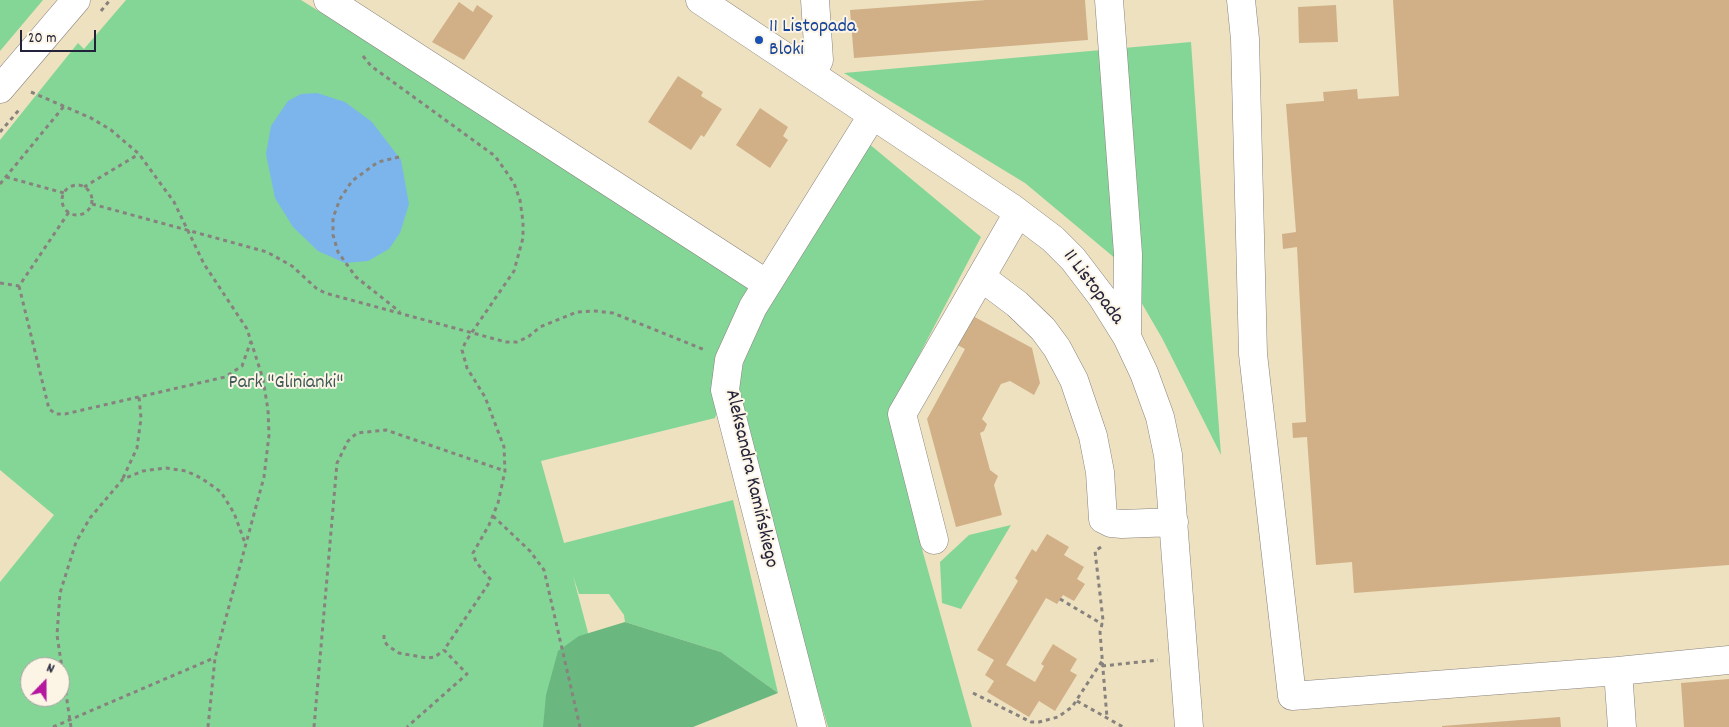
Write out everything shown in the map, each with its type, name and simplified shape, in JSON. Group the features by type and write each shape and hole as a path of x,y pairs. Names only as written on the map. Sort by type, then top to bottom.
{"street":[{"path":"5,82 76,0"},
{"path":"328,0 767,284"},
{"name":"11 Listopada","path":"700,0 1018,213 1053,239 1074,260 1102,297 1127,337 1144,373 1160,417 1168,455 1189,727"},
{"path":"812,74 819,60 815,0"},
{"path":"1109,0 1128,254 1127,337"},
{"path":"1241,0 1245,39 1253,354 1292,696 1618,672 1729,660"},
{"name":"Aleksandra Kamińskiego","path":"812,727 726,390 730,360 743,327 767,284 872,116"},
{"path":"934,540 902,414 1018,213"},
{"path":"981,277 1017,304 1043,329 1057,348 1074,380 1093,436 1100,472 1103,519 1111,523 1122,524 1174,522"},
{"path":"1618,672 1622,727"}],"path":[{"path":"362,22 354,40 357,48 371,66 495,156 514,183 521,208 522,238 514,271 462,350 463,358 486,397 504,447 505,471 493,516 473,553 476,562 491,580 444,650 435,657 428,658 399,653 384,642 384,635"},
{"path":"5,82 65,105 110,130 139,154 174,202 204,264 236,310 251,341 266,391 269,434 264,477 215,658 208,727"},
{"path":"0,184 65,105"},
{"path":"69,212 63,202 64,193 71,187 84,187 139,154"},
{"path":"398,157 378,162 352,181 340,200 333,218 333,235 338,252 356,277 402,314"},
{"path":"6,177 64,193"},
{"path":"84,187 91,194 92,204"},
{"path":"92,204 187,229 282,259 325,293 506,342 517,342 528,337 540,327 577,312 595,311 613,313 730,360"},
{"path":"69,212 82,214 92,204"},
{"path":"69,212 19,286 49,409 56,414 65,414 226,378 242,366 251,341"},
{"path":"0,283 19,286"},
{"path":"71,727 57,635 60,593 76,542 90,518 123,479 137,448 141,418 139,397"},
{"path":"314,727 337,463 348,441 358,433 386,430 505,471"},
{"path":"123,479 143,471 166,468 186,472 201,478 221,492 234,513 245,544"},
{"path":"493,516 530,551 544,570 580,727"},
{"path":"1107,543 1095,551 1102,624 1100,632 1107,718"},
{"path":"1060,599 1102,624"},
{"path":"407,727 467,674 444,650"},
{"path":"53,727 215,658"},
{"path":"1102,666 1161,660"},
{"path":"973,693 1031,722 1058,716 1078,701 1102,661"},
{"path":"1078,701 1123,727"}],"green space":[{"path":"0,0 43,0 0,51"},
{"name":"Park \"Glinianki\"","path":"126,0 301,0 756,284 715,418 541,461 564,543 733,500 778,693 721,652 625,622 624,615 609,594 579,594 573,576 613,727 0,727 0,582 54,515 0,470 0,140 78,43 84,49"},
{"path":"1191,42 1221,455 1162,338 1116,259 1025,183 844,73"},
{"path":"862,138 981,237 891,409 922,549 972,727 828,727 800,634 737,389 750,336"},
{"path":"1011,525 961,609 942,603 940,562 969,535"},
{"path":"625,622 721,652 778,693 693,727 543,727 546,695 558,651 579,636"}],"water":[{"path":"317,93 345,102 372,122 401,160 409,204 400,233 389,249 368,261 345,263 318,251 293,227 275,198 266,154 271,126 288,101 301,94"}],"building":[{"path":"986,0 1085,0 1088,40 854,58 850,10"},
{"path":"1393,0 1729,0 1729,565 1354,593 1352,562 1316,565 1307,437 1293,438 1292,423 1306,422 1297,247 1283,249 1282,234 1296,232 1286,104 1324,101 1323,92 1357,89 1358,99 1399,96"},
{"path":"459,2 473,12 477,5 493,16 464,60 432,42"},
{"path":"1336,5 1338,42 1299,43 1298,7"},
{"path":"678,76 703,92 701,96 722,109 704,137 701,135 691,150 648,122"},
{"path":"760,108 788,127 783,136 788,140 770,168 736,145"},
{"path":"971,315 1032,348 1040,383 1034,395 1010,381 1001,384 982,419 987,424 984,431 980,433 990,470 998,476 994,485 1002,515 956,527 927,419 965,349 952,342"},
{"path":"1047,534 1069,547 1064,555 1084,567 1077,579 1085,584 1074,601 1063,595 1057,604 1046,598 1006,665 1035,682 1044,666 1041,664 1053,644 1077,659 1070,671 1077,675 1055,711 1039,701 1029,717 987,692 994,681 985,675 994,660 977,650 1018,581 1015,578 1032,549 1036,552"},
{"path":"1729,679 1729,727 1684,727 1681,683"},
{"path":"1560,717 1561,727 1442,727 1442,726"}],"place":[{"name":"11 Listopada Bloki","path":"759,40"}]}
